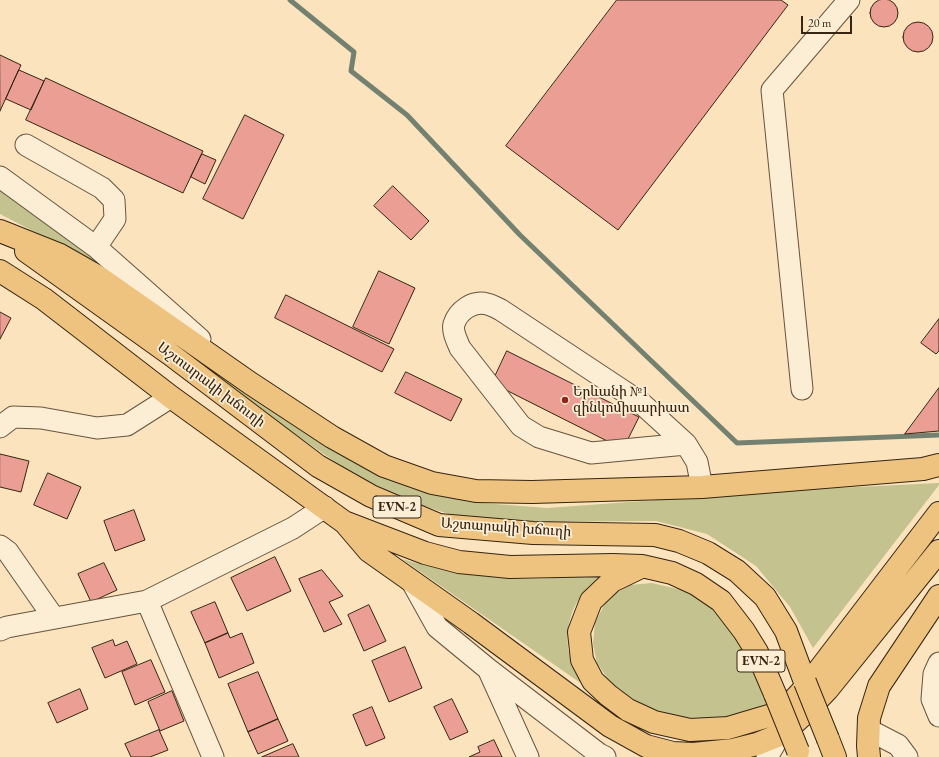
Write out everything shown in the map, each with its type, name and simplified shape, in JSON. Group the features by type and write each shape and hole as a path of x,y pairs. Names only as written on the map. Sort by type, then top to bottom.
{"main road":[{"path":"0,232 60,255 97,276 250,383 332,437 377,462 432,483 476,491 532,492 702,487 924,469 939,465"},
{"name":"Աշտարակի խճուղի","path":"0,232 170,354 318,466 371,496 440,525 533,533 655,536 679,541 708,553 737,571 765,597 786,631 832,748"},
{"name":"EVN-2","path":"0,271 44,299 171,397 344,522 426,553 460,562 510,567 613,565 642,566 672,573 696,584 721,601 744,631 757,652 799,754"},
{"path":"642,566 612,581 591,600 579,632 582,660 593,681 628,710 654,722 690,730 728,728 772,715 790,704 939,513"},
{"path":"344,522 369,551 471,622 610,726 646,746 673,753 693,754 733,750 757,744 782,734 827,690 939,551"},
{"path":"869,757 869,718 879,686 939,596"}],"street":[{"path":"802,389 772,90 849,0"},
{"path":"26,145 102,188 114,200 115,219 96,247"},
{"path":"0,176 96,247 250,383"},
{"path":"686,444 591,453 539,437 521,426 460,348 455,336 454,324 462,312 471,305 486,303 501,310 640,402 686,444 697,462 702,487"},
{"path":"0,427 13,417 42,418 97,428 127,425 171,397"},
{"path":"0,630 8,627 147,601 293,528 325,507"},
{"path":"0,546 8,552 54,618"},
{"path":"412,582 437,627 488,669 605,757"},
{"path":"147,601 213,757"},
{"path":"939,663 934,674 932,699 939,716"},
{"path":"488,669 528,757"},
{"path":"767,757 782,734 806,685"},
{"path":"869,730 898,744 907,757"}],"shaded area":[{"path":"0,188 35,212 163,312 52,241 0,214"},
{"path":"177,342 416,489 470,502 547,508 796,490 939,483 939,485 813,648 790,607 756,566 707,534 656,521 506,522 449,514 396,497 351,473 251,403"},
{"path":"402,559 432,567 495,577 535,579 603,575 584,592 572,614 569,626 569,651 573,667 582,684"},
{"path":"652,583 686,591 708,604 723,619 738,636 768,705 743,716 688,722 658,713 633,699 610,682 597,663 593,644 595,623 604,605 616,593 630,585"}],"building":[{"path":"884,-1 890,0 894,3 897,7 897,19 894,23 890,26 884,27 878,26 874,23 871,19 870,13 871,7 874,3 878,0"},
{"path":"617,0 781,0 788,5 618,230 506,146"},
{"path":"918,22 929,26 933,37 929,48 918,52 907,48 903,37 907,26"},
{"path":"0,55 21,65 0,111"},
{"path":"19,70 44,81 31,110 6,99"},
{"path":"46,78 203,151 183,193 26,120"},
{"path":"245,115 284,135 243,219 203,199"},
{"path":"202,154 216,160 205,184 191,177"},
{"path":"393,186 429,221 411,240 374,206"},
{"path":"379,271 415,288 389,344 353,327"},
{"path":"286,295 394,349 382,372 275,318"},
{"path":"0,312 11,318 0,339"},
{"path":"939,319 939,351 936,354 921,343"},
{"name":"Երևանի №1 զինկոմիսարիատ","path":"507,351 639,417 623,449 492,383"},
{"path":"406,372 462,399 451,421 395,393"},
{"path":"939,388 939,431 905,434"},
{"path":"0,454 29,461 21,492 0,487"},
{"path":"48,473 81,487 67,519 34,505"},
{"path":"134,510 145,540 115,551 104,521"},
{"path":"275,557 291,591 247,611 231,578"},
{"path":"104,563 117,590 91,602 78,574"},
{"path":"322,570 343,596 329,602 342,624 324,632 299,579"},
{"path":"215,602 228,633 205,643 191,612"},
{"path":"369,605 386,641 364,651 348,615"},
{"path":"228,633 230,638 242,633 254,663 219,678 205,643"},
{"path":"113,640 115,646 127,641 137,664 105,678 92,648"},
{"path":"405,647 422,688 389,702 372,661"},
{"path":"151,660 165,692 135,705 122,672"},
{"path":"258,672 278,719 248,732 228,684"},
{"path":"80,689 88,709 57,723 48,703"},
{"path":"172,691 184,721 160,731 148,702"},
{"path":"452,699 468,732 450,740 434,707"},
{"path":"372,707 385,738 366,746 353,715"},
{"path":"278,719 288,741 258,754 248,732"},
{"path":"159,730 168,750 150,757 131,757 125,744"},
{"path":"494,740 502,757 469,757 480,752 478,747"},
{"path":"293,744 299,757 262,757"}],"waterway":[{"path":"290,0 354,52 351,71 407,115 520,235 737,443 939,435"}],"place":[{"name":"Երևանի №1 զինկոմիսարիատ","path":"565,400"}]}
